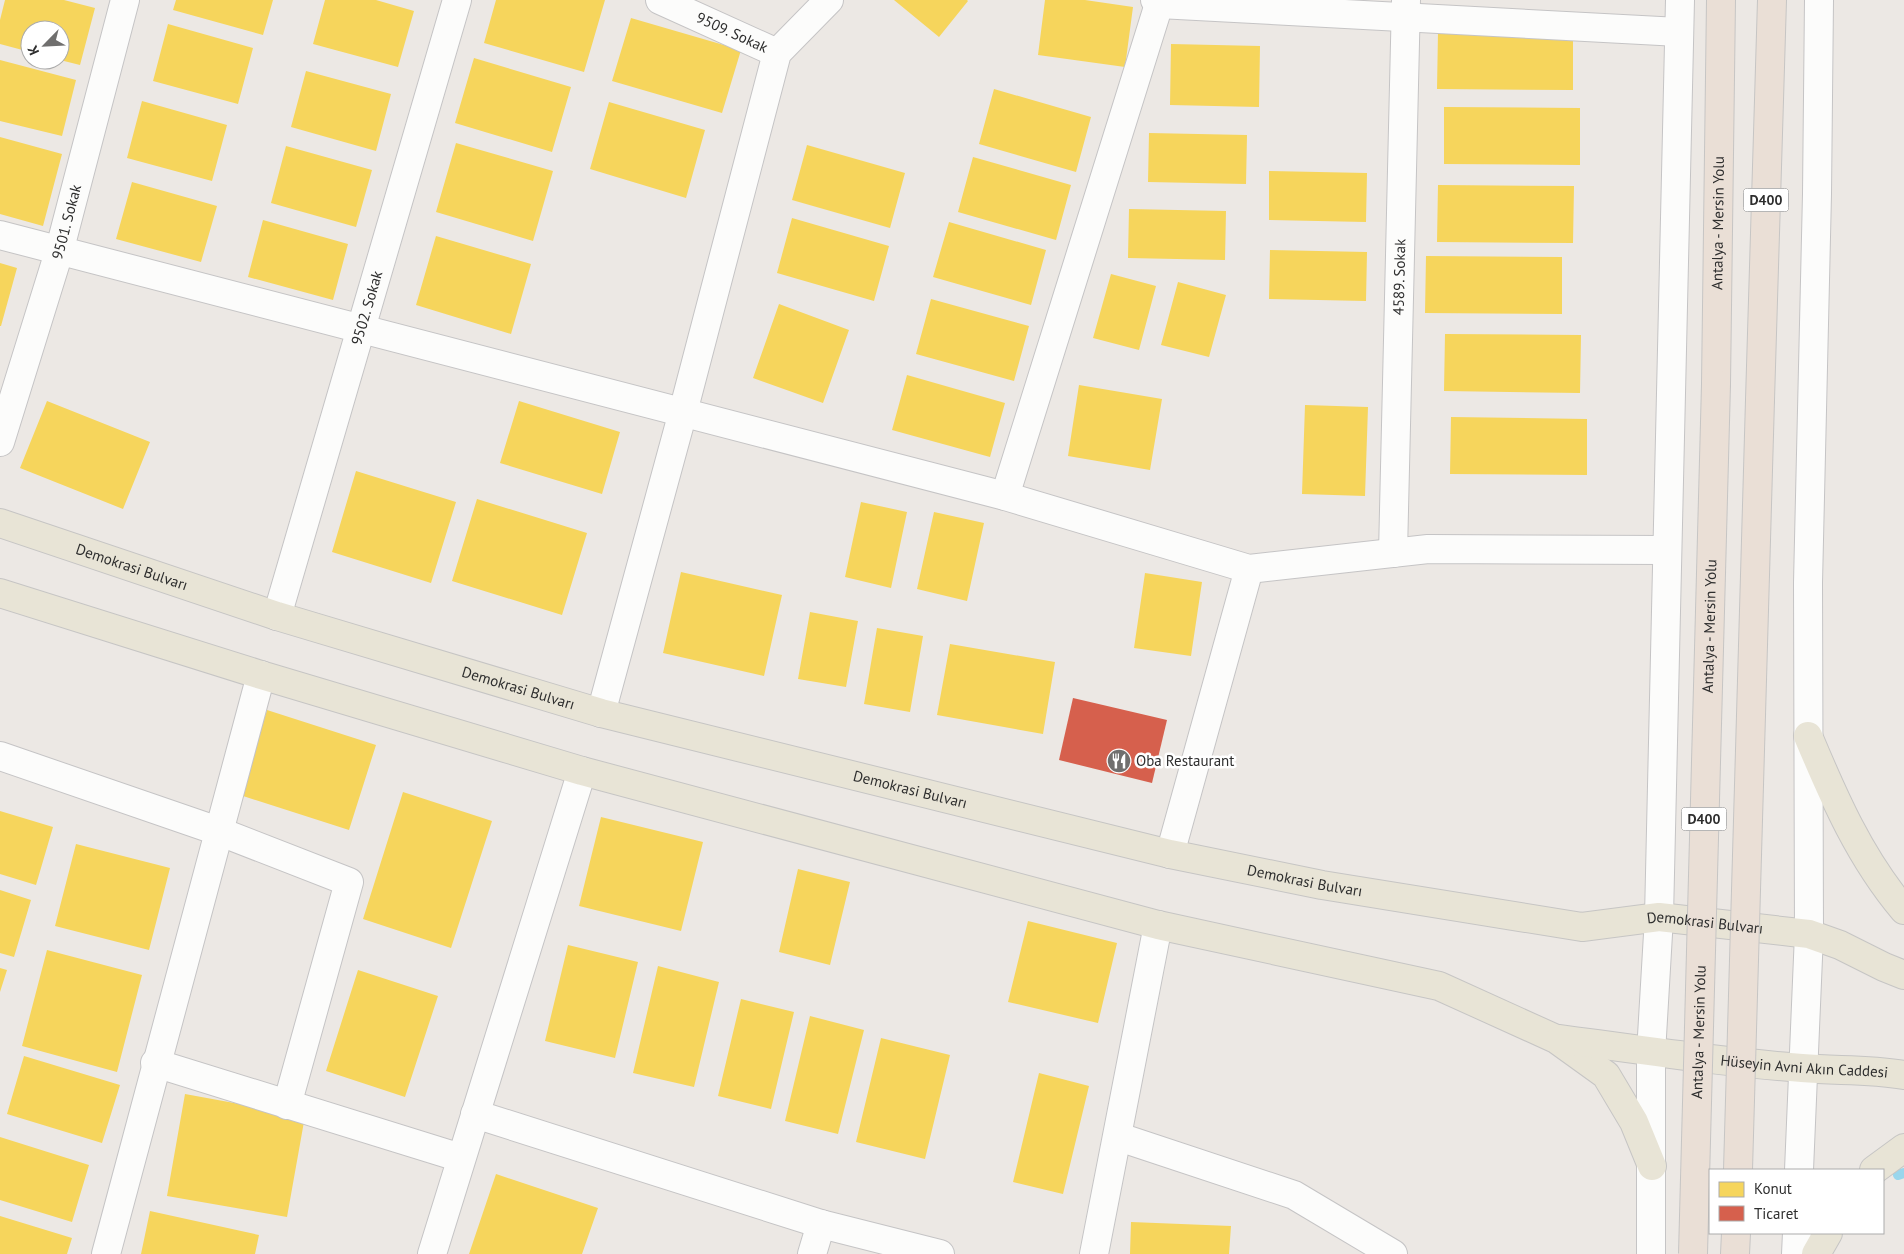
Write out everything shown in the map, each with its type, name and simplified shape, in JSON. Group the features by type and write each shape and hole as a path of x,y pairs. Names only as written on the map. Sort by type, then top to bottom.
{"highway":[{"name":"Antalya - Mersin Yolu","path":"1693,1254 1716,384 1721,0"},
{"name":"D400","path":"1738,1169 1772,0"},
{"path":"1735,1254 1736,1234"}],"main road":[{"name":"Demokrasi Bulvarı","path":"0,523 277,616 601,713 1170,854 1322,885 1582,928 1659,917 1809,934 1840,945 1904,975"},
{"path":"0,593 261,676 582,771 1158,925 1439,986 1556,1039 1606,1075 1634,1122 1652,1166"},
{"path":"1808,736 1853,837 1868,862 1904,910"},
{"name":"Hüseyin Avni Akın Caddesi","path":"1556,1039 1651,1053 1803,1068 1882,1071 1904,1075"},
{"path":"1875,1169 1904,1148"},
{"path":"1816,1254 1827,1234"}],"street":[{"name":"9501. Sokak","path":"0,442 59,252 125,0"},
{"name":"9502. Sokak","path":"277,616 457,0"},
{"name":"9509. Sokak","path":"660,0 777,53"},
{"path":"601,713 683,412 777,53 829,0"},
{"path":"1651,1254 1651,1053 1659,917 1680,0"},
{"path":"1799,1169 1809,934 1808,583 1817,194 1819,0"},
{"path":"1005,496 1157,2 1406,9 1680,32"},
{"name":"4589. Sokak","path":"1393,553 1406,9"},
{"path":"0,235 59,252 1005,496 1248,569 1428,549 1667,550"},
{"path":"1170,854 1248,569"},
{"path":"106,1254 155,1063 261,676"},
{"path":"0,756 218,831 349,882 287,1104"},
{"path":"432,1254 582,771"},
{"path":"1094,1254 1119,1138 1158,925"},
{"path":"155,1063 461,1158"},
{"path":"475,1114 821,1224 940,1254"},
{"path":"1119,1138 1294,1195 1393,1254"},
{"path":"812,1254 821,1224"},
{"path":"1796,1254 1797,1234"}],"building: Konut":[{"path":"5,0 64,0 95,8 80,65 70,62 70,20 20,20 20,49 0,44 0,20"},
{"path":"176,0 273,0 263,35 173,10"},
{"path":"325,0 376,0 414,11 398,67 313,44"},
{"path":"496,0 605,0 584,72 484,43"},
{"path":"894,0 967,0 968,1 939,37"},
{"path":"1045,0 1085,0 1133,7 1125,67 1038,55"},
{"path":"631,18 741,50 722,113 612,81"},
{"path":"168,24 253,48 238,104 153,81"},
{"path":"1438,32 1573,33 1573,90 1437,89"},
{"path":"1171,44 1260,46 1259,107 1170,105"},
{"path":"474,58 571,87 552,152 455,123"},
{"path":"0,60 20,65 20,70 38,70 76,80 62,136 0,121"},
{"path":"306,71 391,94 376,151 291,127"},
{"path":"994,89 1091,117 1076,172 979,144"},
{"path":"142,101 227,125 212,181 127,158"},
{"path":"609,102 705,130 686,198 590,169"},
{"path":"1444,107 1580,108 1580,165 1444,164"},
{"path":"1149,133 1247,135 1246,184 1148,182"},
{"path":"0,137 62,154 43,226 0,214"},
{"path":"456,143 553,171 533,241 436,212"},
{"path":"807,145 905,173 890,228 792,200"},
{"path":"286,146 372,170 356,227 271,203"},
{"path":"973,157 1071,185 1056,240 958,212"},
{"path":"1269,171 1367,173 1366,222 1269,220"},
{"path":"132,182 217,206 201,262 116,239"},
{"path":"1438,185 1574,186 1573,243 1437,242"},
{"path":"1129,209 1226,211 1225,260 1128,258"},
{"path":"792,218 889,246 874,301 777,273"},
{"path":"263,220 348,244 333,300 248,277"},
{"path":"949,222 1046,250 1031,305 933,277"},
{"path":"436,236 531,264 511,334 416,305"},
{"path":"1270,250 1367,252 1366,301 1269,299"},
{"path":"1426,256 1562,257 1562,314 1425,313"},
{"path":"0,263 17,268 1,326 0,326"},
{"path":"1111,274 1156,286 1139,350 1093,338"},
{"path":"1178,282 1226,295 1209,357 1161,345"},
{"path":"931,299 1029,326 1014,381 916,354"},
{"path":"779,304 849,330 823,403 753,378"},
{"path":"1445,334 1581,335 1580,393 1444,391"},
{"path":"907,375 1005,403 990,457 892,430"},
{"path":"1079,385 1162,399 1150,470 1068,456"},
{"path":"47,401 150,442 123,509 20,468"},
{"path":"519,401 620,432 602,494 500,463"},
{"path":"1305,405 1368,407 1365,496 1302,494"},
{"path":"1451,417 1587,419 1587,475 1450,474"},
{"path":"356,471 456,502 431,583 332,552"},
{"path":"477,499 587,533 562,615 452,581"},
{"path":"861,502 907,512 891,588 845,577"},
{"path":"934,512 984,523 967,601 917,589"},
{"path":"681,572 782,595 764,676 663,653"},
{"path":"1145,573 1202,582 1191,656 1134,648"},
{"path":"810,612 858,621 846,687 798,679"},
{"path":"877,628 923,636 910,712 864,704"},
{"path":"950,644 1055,662 1043,734 937,715"},
{"path":"267,710 376,745 349,830 240,795"},
{"path":"403,792 492,821 451,948 363,919"},
{"path":"0,811 53,827 36,885 0,874"},
{"path":"601,817 703,842 681,931 579,906"},
{"path":"76,844 170,868 149,950 55,926"},
{"path":"798,869 850,882 830,965 779,952"},
{"path":"0,890 31,900 14,957 0,953"},
{"path":"1028,921 1117,943 1098,1023 1008,1002"},
{"path":"568,945 638,962 615,1058 545,1041"},
{"path":"47,950 142,975 117,1072 22,1046"},
{"path":"658,966 719,982 694,1087 633,1073"},
{"path":"0,968 7,970 0,992"},
{"path":"358,970 438,996 405,1097 326,1071"},
{"path":"741,999 794,1012 771,1109 718,1096"},
{"path":"810,1016 864,1030 838,1134 785,1121"},
{"path":"881,1038 950,1055 925,1159 856,1142"},
{"path":"24,1056 120,1085 102,1143 7,1114"},
{"path":"1039,1073 1089,1086 1063,1194 1013,1182"},
{"path":"185,1094 305,1116 287,1217 167,1196"},
{"path":"0,1137 89,1165 72,1222 0,1200"},
{"path":"496,1174 598,1208 582,1254 469,1254"},
{"path":"150,1211 259,1235 255,1254 141,1254"},
{"path":"0,1216 72,1238 67,1254 0,1254"},
{"path":"1131,1222 1231,1226 1229,1254 1130,1254"}],"building: Ticaret":[{"path":"1073,698 1167,720 1152,783 1059,760"}],"waterway":[{"path":"1898,1175 1904,1173"}],"place":[{"name":"Oba Restaurant","path":"1119,761"}]}
